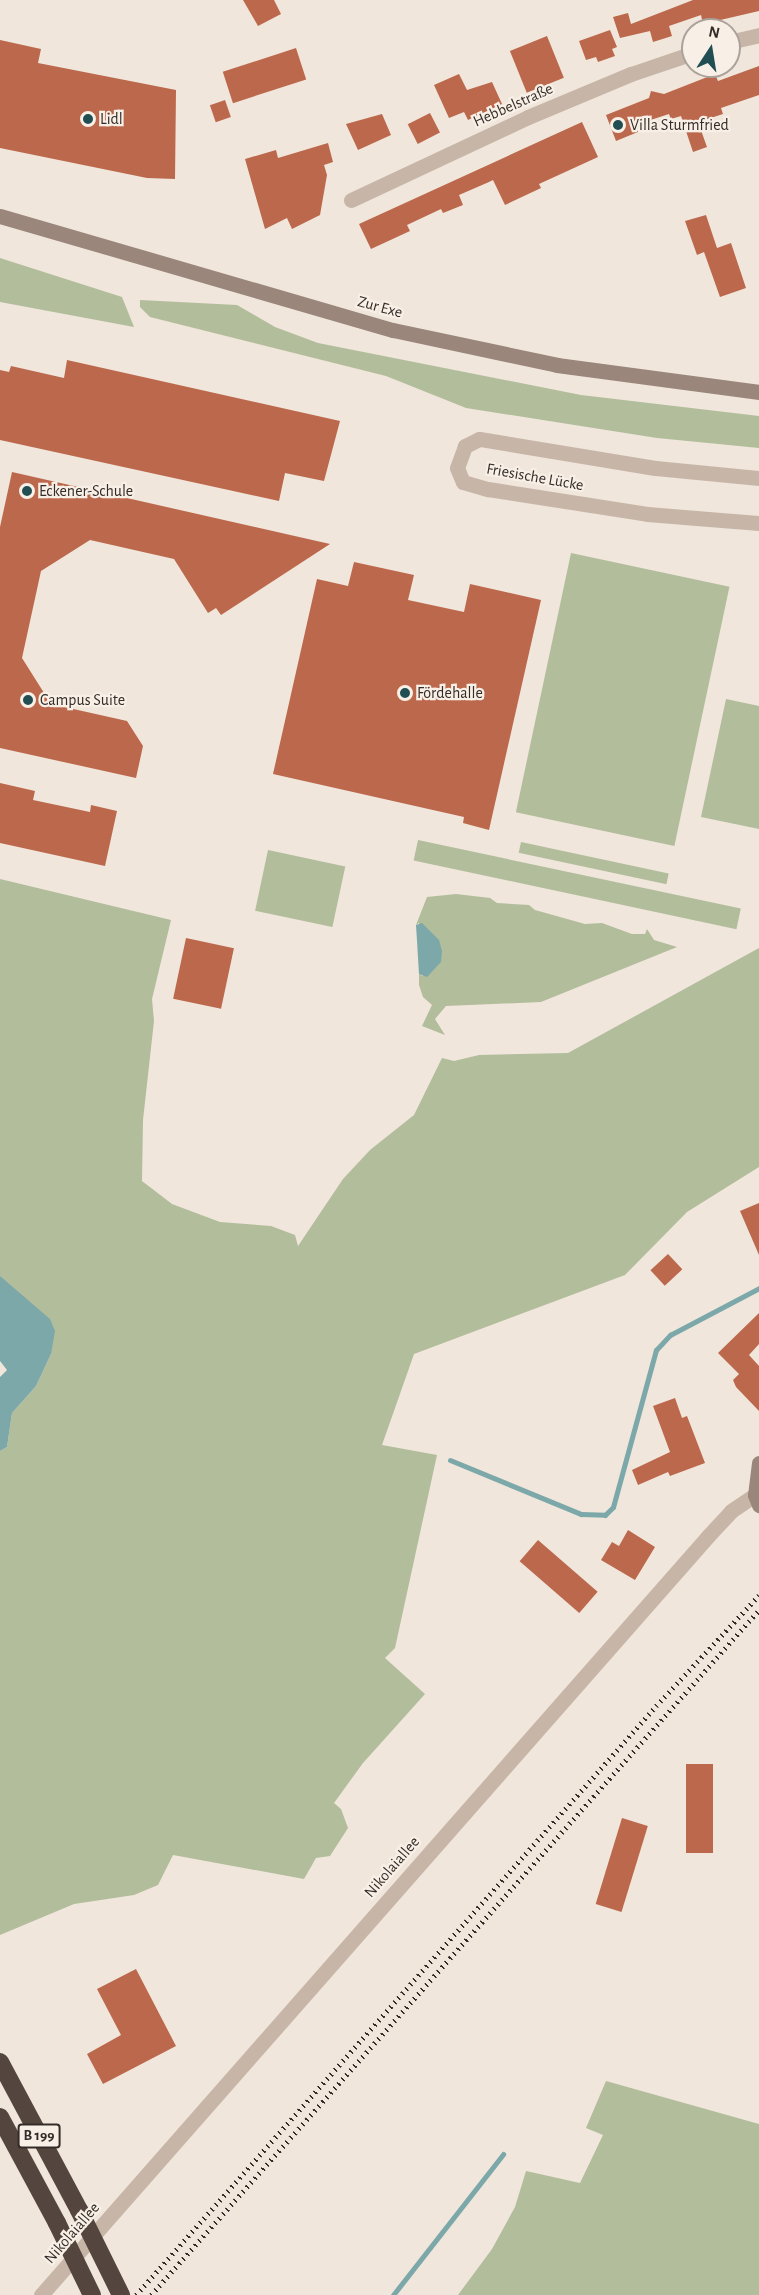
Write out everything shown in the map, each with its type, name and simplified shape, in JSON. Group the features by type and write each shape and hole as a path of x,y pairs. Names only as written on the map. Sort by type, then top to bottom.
{"highway":[{"name":"B 199","path":"0,2062 79,2210 121,2295"},
{"name":"B 199","path":"0,2117 57,2223 92,2295"}],"main road":[{"name":"Zur Exe","path":"0,216 393,330 557,365 759,392"},
{"name":"Nikolaiallee","path":"757,1500 759,1463"}],"street":[{"path":"741,39 759,35"},
{"name":"Hebbelstraße","path":"351,200 528,117 631,74 681,57"},
{"name":"Friesische Lücke","path":"759,478 655,468 479,439 465,446 457,468 463,482 488,489 647,514 759,523"},
{"name":"Nikolaiallee","path":"41,2295 708,1536 731,1511 757,1500"}],"green space":[{"path":"0,258 122,297 134,327 0,302"},
{"path":"140,300 237,305 275,327 318,343 581,395 759,416 759,448 657,438 466,408 386,376 150,317 140,307"},
{"path":"571,553 729,587 674,846 516,812"},
{"path":"726,699 759,706 759,829 701,817"},
{"path":"418,840 741,909 736,929 414,861"},
{"path":"521,842 669,873 666,884 519,853"},
{"path":"268,850 345,866 332,927 255,911"},
{"path":"0,879 171,920 152,999 154,1021 143,1120 142,1181 172,1204 220,1222 271,1226 295,1235 298,1246 343,1179 370,1150 414,1115 442,1058 454,1061 479,1055 568,1053 759,948 759,1167 687,1212 625,1275 414,1354 382,1445 437,1455 395,1648 385,1658 425,1694 363,1763 334,1803 341,1809 348,1828 330,1856 316,1858 304,1879 173,1855 158,1885 134,1895 74,1904 0,1935 0,1451 7,1447 12,1413 36,1386 51,1354 0,1276"},
{"path":"456,894 490,898 497,903 529,905 535,910 585,924 602,923 632,934 645,934 647,929 654,940 677,947 541,1002 446,1006 435,1019 445,1035 422,1026 432,1005 423,997 419,985 419,974 423,976 419,923 416,925 427,897"},
{"path":"606,2081 759,2124 759,2295 458,2295 492,2249 515,2207 526,2171 580,2183 603,2135 586,2128"}],"water":[{"path":"422,923 439,940 442,951 441,962 427,977 419,974 416,925"},
{"path":"0,1276 50,1319 55,1331 51,1354 36,1386 12,1413 7,1447 0,1451 0,1377 7,1370 0,1361"}],"building":[{"path":"243,0 274,0 281,14 258,26"},
{"path":"693,0 759,0 759,11 729,18 702,18 701,15 681,18 681,22 669,26 672,36 653,42 650,31 620,38 613,17 628,13 631,24"},
{"path":"610,30 617,47 612,49 615,56 598,62 596,57 586,60 579,41"},
{"path":"547,36 564,78 527,93 510,51"},
{"name":"Lidl","path":"0,40 41,49 38,63 176,90 175,179 147,178 0,148"},
{"path":"296,48 306,79 233,103 223,72"},
{"path":"759,66 759,95 721,108 723,114 698,122 707,147 693,152 681,116 671,119 669,114 635,125 638,132 616,141 606,115 649,98 651,91 664,94 705,78 717,78 718,81 726,78 741,78 741,73"},
{"path":"459,74 467,90 492,82 502,104 468,120 464,112 449,118 434,85"},
{"path":"225,100 231,117 216,122 210,105"},
{"path":"430,113 440,133 418,144 408,124"},
{"path":"382,114 391,135 358,150 346,124"},
{"path":"582,122 598,157 539,184 541,188 505,205 493,180 459,195 463,205 443,213 441,209 407,225 410,231 371,249 359,224"},
{"path":"328,143 333,162 324,165 327,175 320,215 292,229 287,218 265,229 245,159 276,150 278,158"},
{"path":"706,215 717,248 731,243 746,288 720,297 704,252 697,255 685,221"},
{"path":"67,360 340,421 324,481 285,473 279,501 0,440 0,370 9,372 11,366 64,378"},
{"path":"12,472 330,544 221,615 216,608 208,613 174,559 90,540 41,571 22,658 51,704 127,721 143,746 136,778 0,748 0,527"},
{"name":"Fördehalle","path":"354,562 414,575 408,600 464,612 470,584 541,600 489,830 463,823 464,817 273,774 317,579 348,586"},
{"path":"0,783 35,791 33,800 90,812 91,805 117,811 105,866 0,843"},
{"path":"186,938 234,948 221,1009 173,999"},
{"path":"759,1203 759,1255 740,1211"},
{"path":"668,1254 682,1269 665,1286 650,1270"},
{"path":"759,1313 759,1344 749,1355 759,1366 759,1411 736,1387 733,1380 739,1374 718,1353"},
{"path":"675,1398 682,1418 687,1416 705,1463 670,1476 668,1472 638,1485 632,1470 670,1452 653,1406"},
{"path":"628,1530 655,1547 635,1580 601,1560 612,1542 619,1546"},
{"path":"538,1540 598,1592 579,1613 520,1561"},
{"path":"686,1764 713,1764 713,1853 686,1853"},
{"path":"622,1818 648,1826 622,1912 596,1904"},
{"path":"136,1969 176,2046 103,2084 87,2054 121,2035 97,1989"}],"waterway":[{"path":"450,1460 581,1514 605,1515 613,1507 656,1350 670,1335 759,1288"},
{"path":"393,2295 503,2154"}],"railway":[{"path":"136,2295 656,1706 759,1595"},
{"path":"151,2295 759,1610"}],"place":[{"name":"Lidl","path":"88,119"},
{"name":"Villa Sturmfried","path":"618,125"},
{"name":"Eckener-Schule","path":"27,491"},
{"name":"Fördehalle","path":"405,693"},
{"name":"Campus Suite","path":"28,700"}]}
